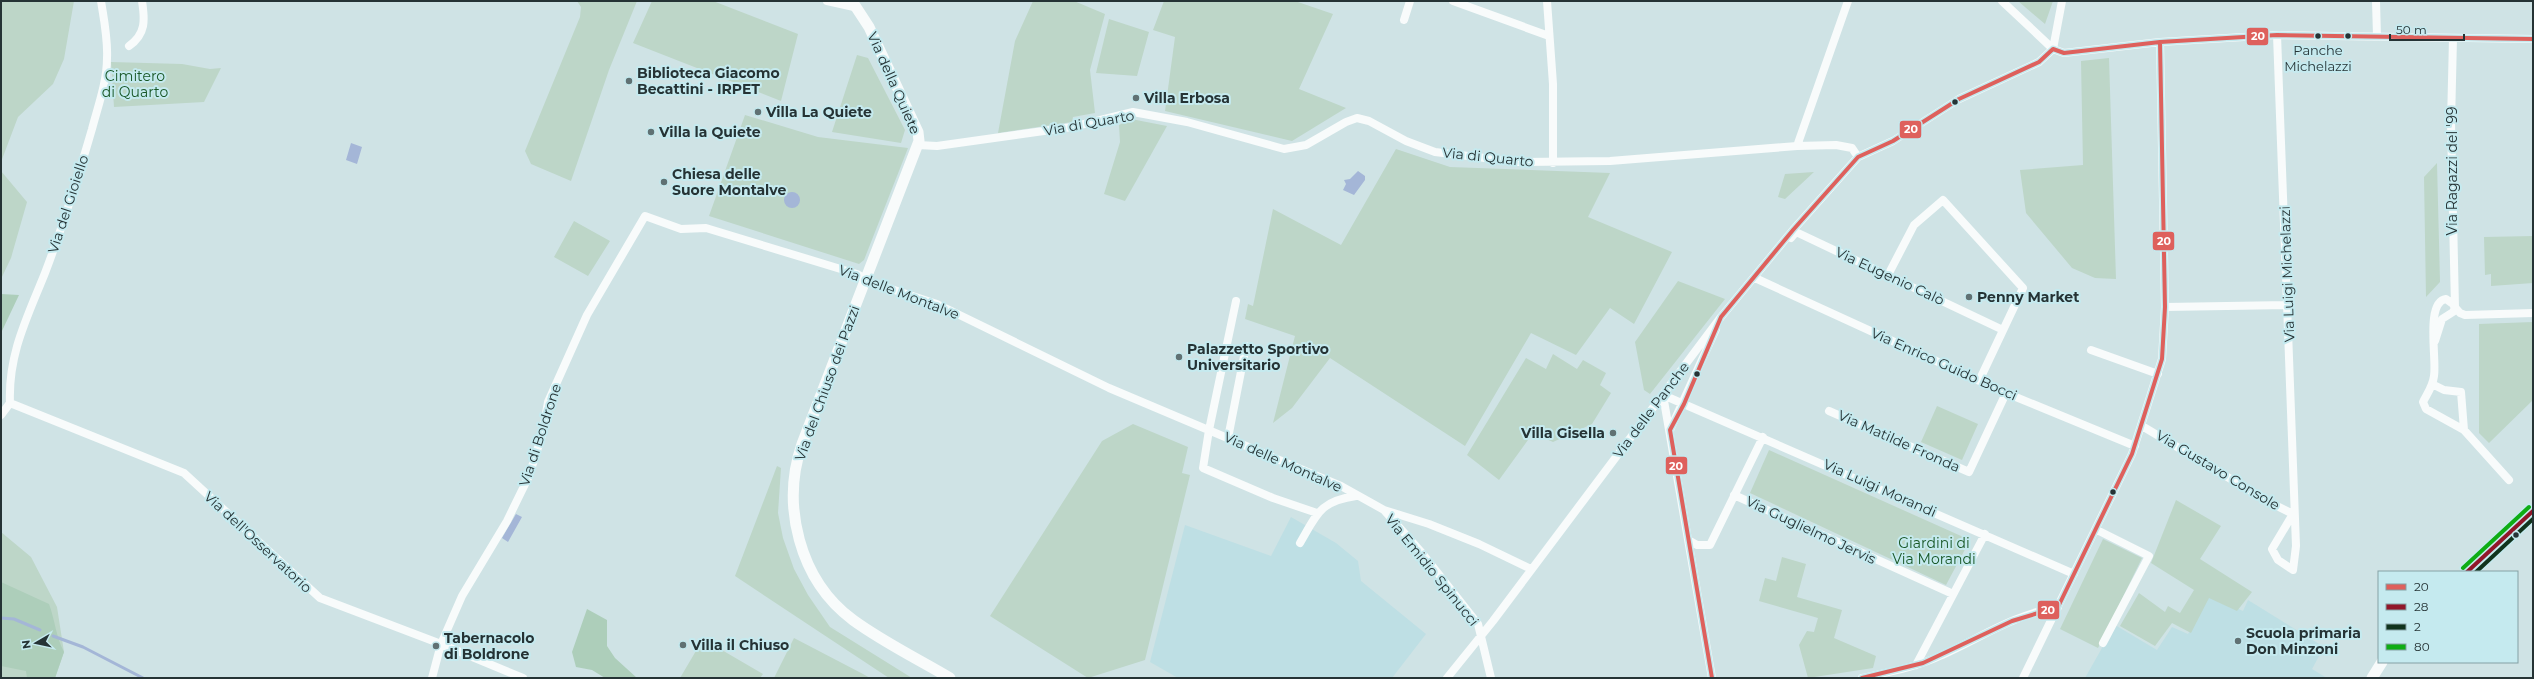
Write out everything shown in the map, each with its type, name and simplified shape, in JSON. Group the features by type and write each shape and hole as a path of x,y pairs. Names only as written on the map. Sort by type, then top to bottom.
{"main road":[{"name":"Via della Quiete","path":"853,4 869,27 918,132 918,145 866,279"},
{"name":"Via del Chiuso dei Pazzi","path":"866,279 798,455 793,498 798,536 817,580 845,614 950,678"},
{"path":"2468,571 2533,510"},
{"path":"2372,678 2381,663"}],"street":[{"name":"Via del Gioiello","path":"10,404 14,356 21,328 45,272 78,177 104,84 107,58 106,28 101,1"},
{"path":"129,46 137,40 145,24 142,1"},
{"path":"828,1 853,4"},
{"path":"1404,20 1410,1"},
{"path":"1453,1 1468,4 1549,36"},
{"path":"1548,1 1553,84 1553,162"},
{"path":"1797,146 1848,1"},
{"path":"2002,1 2053,49 2064,53 2160,42 2277,35 2533,39"},
{"path":"2053,49 2062,1"},
{"path":"2376,1 2377,36"},
{"name":"Via Luigi Michelazzi","path":"2277,35 2288,305 2293,514 2296,546 2293,570 2278,560 2272,549 2293,514"},
{"name":"Via Ragazzi del '99","path":"2453,38 2451,123 2454,305"},
{"path":"2023,678 2096,530 2135,446 2162,359 2165,307 2160,42"},
{"name":"Via delle Panche","path":"1447,678 1721,317 1781,245 1858,157 1893,141 1959,99 2040,62 2053,49"},
{"name":"Via di Quarto","path":"918,145 937,146 1072,127 1132,112 1188,122 1284,150 1306,145 1346,122 1357,118 1370,121 1406,140 1435,152 1518,162 1553,162 1702,155 1797,146 1846,146 1854,150 1858,157"},
{"path":"1888,275 1914,225 1943,200 2023,288 1980,379"},
{"name":"Via delle Montalve","path":"645,216 681,229 706,228 857,274 866,279 937,304 1109,388 1341,486 1356,496 1384,510 1458,535 1531,569"},
{"name":"Via di Boldrone","path":"432,678 441,644 462,596 507,521 529,476 542,435 548,402 587,315 645,216"},
{"name":"Via Eugenio Calò","path":"1781,245 1786,244 1796,232 2003,330"},
{"name":"Via Enrico Guido Bocci","path":"1755,278 1980,379 2006,393 2135,446"},
{"path":"2509,480 2464,430 2426,409 2423,402 2432,384 2435,341 2433,317 2436,305 2442,299 2446,298 2460,313 2465,316 2533,313"},
{"path":"1209,430 1236,301"},
{"path":"2165,307 2288,305"},
{"path":"2435,341 2442,319 2453,312 2454,305"},
{"path":"1670,430 1684,404 1721,317"},
{"path":"1228,438 1246,346"},
{"path":"2091,350 2158,374"},
{"path":"2432,384 2444,390 2462,392 2464,430"},
{"name":"Via Matilde Fronda","path":"1829,411 1969,472 2006,393"},
{"path":"1663,395 1690,541 1712,678"},
{"name":"Via Luigi Morandi","path":"1663,395 1763,437 2074,574"},
{"path":"1,414 10,404"},
{"name":"Via dell'Osservatorio","path":"10,404 184,473 320,598 441,644 523,678"},
{"name":"Via Gustavo Console","path":"2142,426 2271,503 2293,514"},
{"name":"Via delle Montalve","path":"1209,430 1203,468 1273,498 1318,513 1336,499 1356,496"},
{"path":"1690,541 1697,545 1710,545 1763,437"},
{"name":"Via Guglielmo Jervis","path":"1734,495 1953,594"},
{"name":"Via Emidio Spinucci","path":"1384,510 1422,553 1478,624 1491,678"},
{"path":"1300,543 1318,513"},
{"path":"2096,530 2149,556 2103,643"},
{"path":"1916,665 1985,534"},
{"path":"1862,678 1916,665 1941,656 2017,617 2058,607"}],"shaded area":[{"path":"351,143 362,147 357,164 346,160"},
{"path":"1358,171 1365,176 1365,180 1354,195 1343,190 1346,184 1344,180 1350,179"},
{"path":"792,192 798,194 800,200 798,206 792,208 786,206 784,200 786,194"},
{"path":"516,514 522,517 508,542 502,538"},
{"path":"1291,517 1336,543 1358,561 1361,581 1426,634 1392,678 1178,678 1150,662 1185,525 1271,556"},
{"name":"Scuola primaria Don Minzoni","path":"2209,596 2243,611 2248,600 2324,647 2312,669 2327,678 2085,678 2115,625 2157,650 2172,627 2188,634"}],"green space":[{"path":"1,1 74,1 64,59 53,84 18,117 1,162"},
{"path":"577,1 637,1 609,70 571,181 531,164 525,151 580,17 581,7"},
{"path":"652,1 713,1 798,34 781,101 633,43"},
{"path":"1033,1 1074,1 1105,14 1090,70 1095,113 1073,117 1072,122 998,133 1015,41"},
{"path":"1164,1 1295,1 1333,14 1299,89 1346,108 1292,141 1165,111 1175,37 1153,30"},
{"path":"2018,1 2053,1 2045,24"},
{"path":"1109,19 1149,32 1137,76 1096,73"},
{"path":"857,55 868,58 905,130 901,143 832,132"},
{"path":"2109,58 2116,279 2095,278 2072,268 2026,213 2020,170 2083,165 2081,61"},
{"name":"Cimitero di Quarto","path":"111,62 182,64 210,69 221,68 204,102 114,107"},
{"path":"745,115 818,137 908,148 864,260 859,264 709,216"},
{"path":"1131,119 1167,126 1125,201 1104,194 1120,142 1119,125"},
{"path":"1396,149 1450,167 1610,173 1588,217 1672,252 1634,324 1610,308 1576,355 1531,333 1465,446 1330,358 1292,408 1273,423 1295,336 1245,319 1248,304 1253,306 1273,209 1341,245"},
{"path":"2437,163 2440,282 2426,297 2424,177"},
{"path":"1,171 27,202 11,258 1,279"},
{"path":"1814,172 1785,199 1778,197 1785,174"},
{"path":"574,221 610,241 588,276 554,257"},
{"path":"2533,236 2533,283 2491,286 2491,274 2485,275 2484,237"},
{"path":"1678,281 1725,299 1650,394 1644,390 1635,342"},
{"path":"1,294 19,295 1,333"},
{"path":"2533,322 2533,400 2489,443 2479,433 2479,324"},
{"path":"1553,354 1577,369 1583,360 1606,373 1600,385 1611,393 1592,424 1553,442 1533,433 1499,480 1467,455 1526,358 1546,369"},
{"path":"1937,406 1978,424 1962,460 1921,442"},
{"path":"1133,424 1188,447 1182,473 1190,475 1145,660 1088,678 990,616 1102,441"},
{"name":"Giardini di Via Morandi","path":"1769,450 1970,540 1946,585 1750,493"},
{"path":"777,466 781,468 778,513 783,538 794,569 808,595 830,627 912,678 889,678 735,576"},
{"path":"2176,500 2221,526 2200,559 2252,592 2237,611 2209,598 2191,633 2172,623 2155,646 2120,626 2139,593 2165,612 2168,606 2180,613 2194,590 2151,563"},
{"path":"1,532 31,557 57,607 64,652 55,678 1,678"},
{"path":"2103,539 2142,558 2098,648 2060,629"},
{"path":"1782,557 1806,564 1797,597 1842,610 1834,638 1876,656 1873,668 1808,678 1799,645 1807,631 1814,632 1818,618 1759,601 1765,578 1776,581"},
{"path":"1,582 49,604 64,652 55,678 27,678 26,671 1,666"},
{"path":"587,609 607,620 607,646 615,658 637,678 605,678 592,670 576,667 572,652"},
{"path":"794,638 863,674 870,678 774,678"},
{"path":"703,639 763,674 760,678 680,678"}],"waterway":[{"path":"1,618 14,619 40,630"},
{"path":"53,636 83,647 143,678"}],"transit line":[{"name":"20","path":"1712,678 1670,430 1684,404 1721,317 1793,230 1858,157 1893,141 1959,99 2039,62 2053,49 2064,53 2160,42 2277,35 2533,39"},
{"name":"20","path":"1862,678 1923,663 2012,621 2058,607 2132,454 2162,359 2165,307 2160,42"},
{"name":"80","path":"2463,568 2529,507"},
{"name":"28","path":"2468,571 2533,511"},
{"name":"2","path":"2477,571 2533,519"}],"place":[{"name":"Panche Michelazzi","path":"2318,36"},
{"name":"Biblioteca Giacomo Becattini - IRPET","path":"629,81"},
{"name":"Villa Erbosa","path":"1136,98"},
{"name":"Villa La Quiete","path":"758,112"},
{"name":"Villa la Quiete","path":"651,132"},
{"name":"Chiesa delle Suore Montalve","path":"664,182"},
{"name":"Penny Market","path":"1969,297"},
{"name":"Palazzetto Sportivo Universitario","path":"1179,357"},
{"name":"Villa Gisella","path":"1613,433"},
{"name":"Scuola primaria Don Minzoni","path":"2238,641"},
{"name":"Villa il Chiuso","path":"683,645"},
{"name":"Tabernacolo di Boldrone","path":"436,646"}]}
